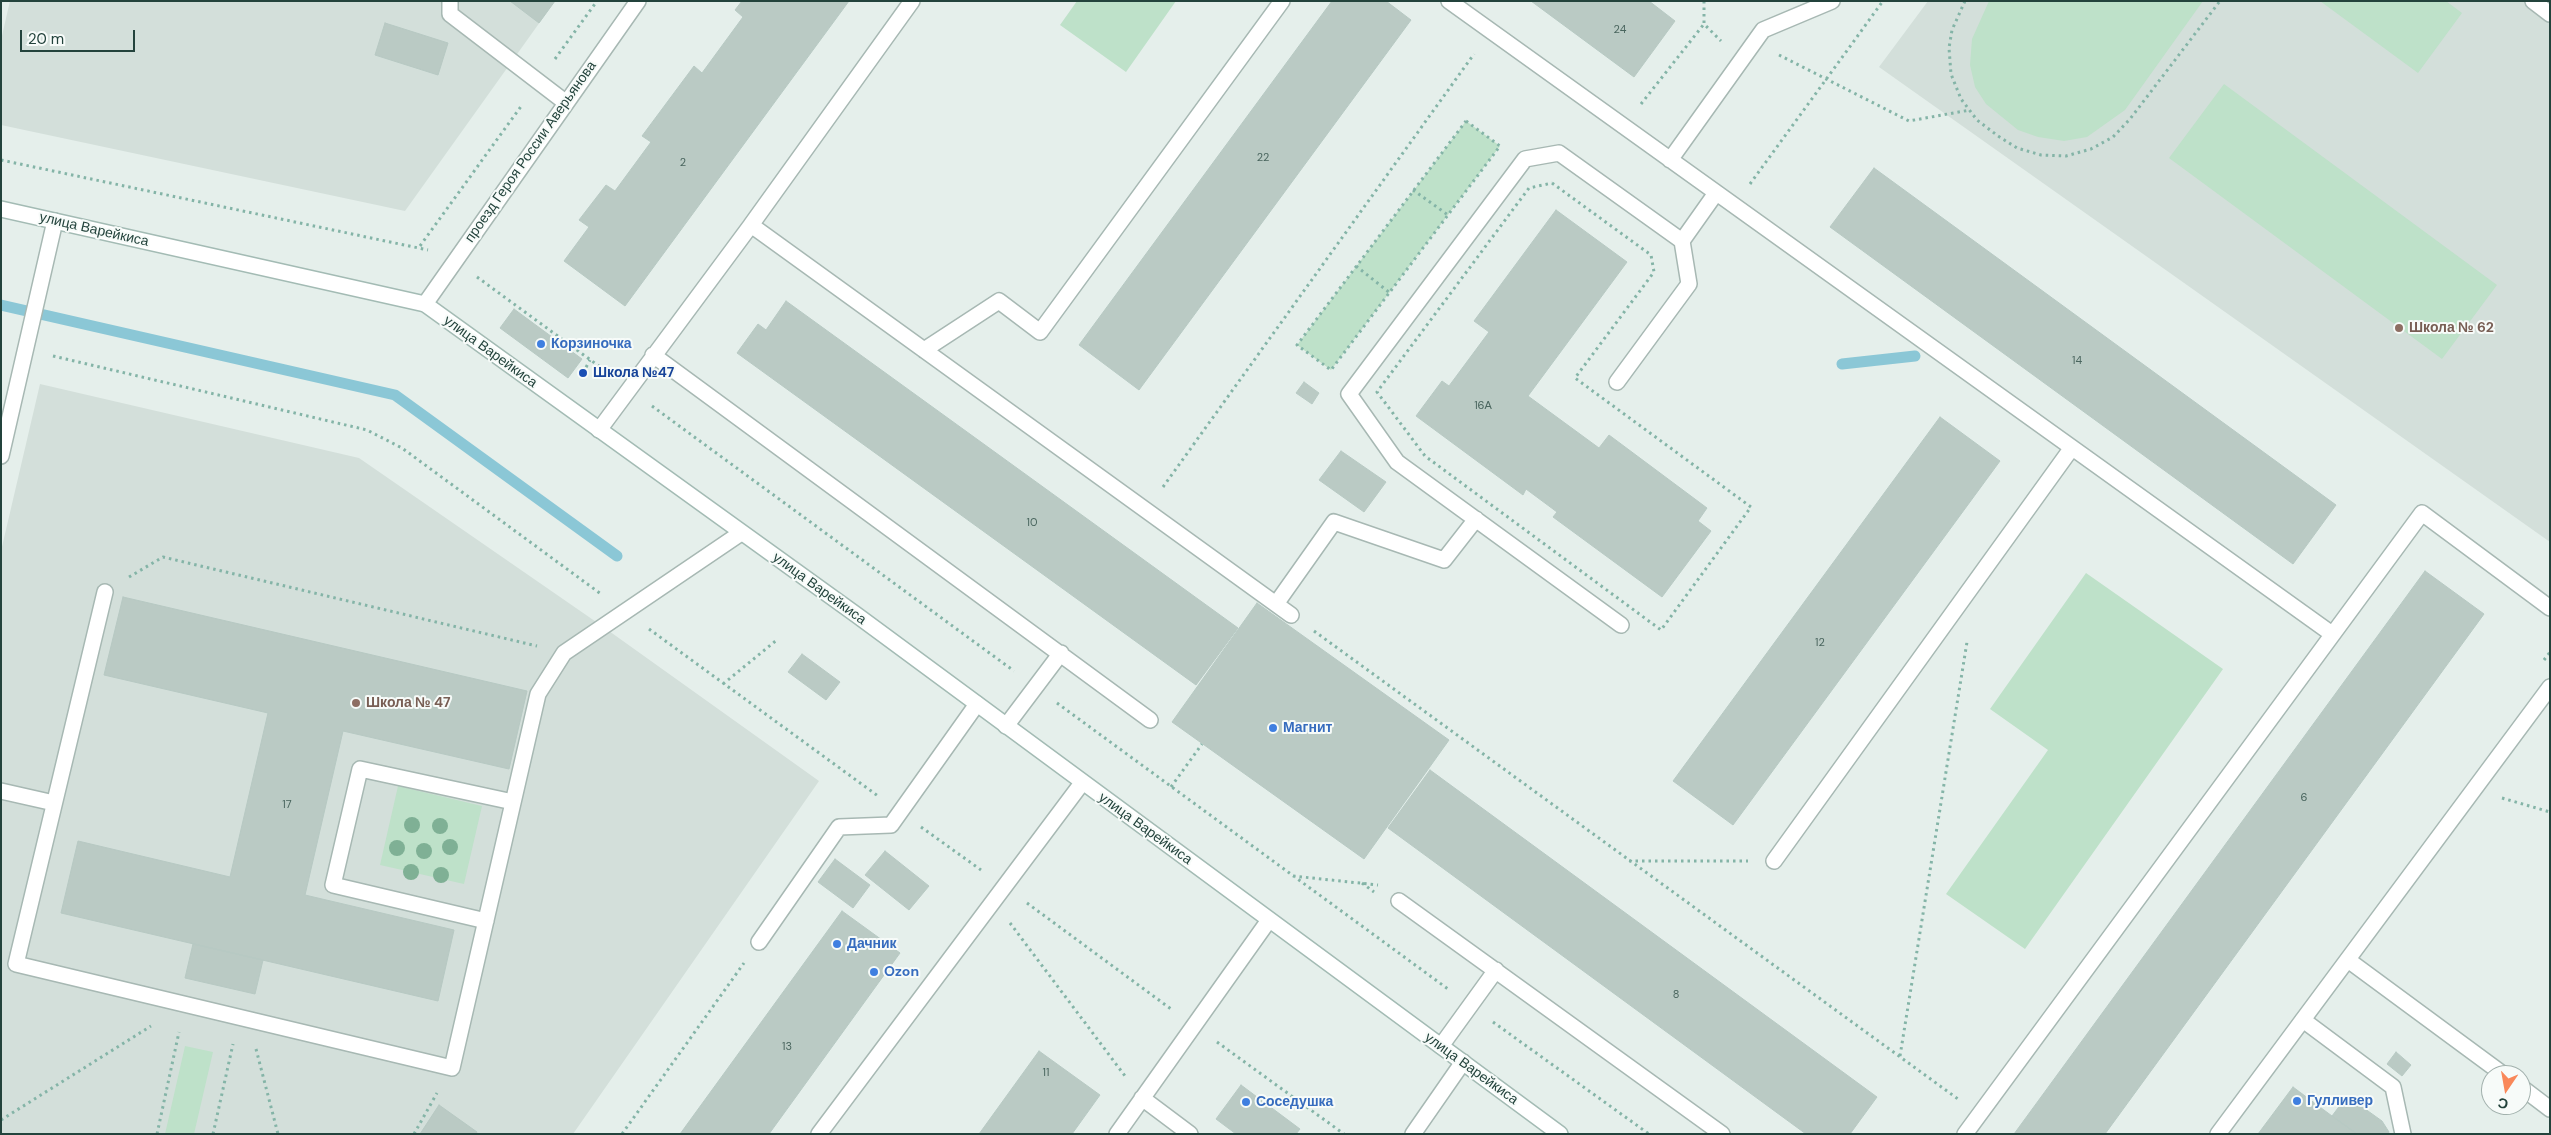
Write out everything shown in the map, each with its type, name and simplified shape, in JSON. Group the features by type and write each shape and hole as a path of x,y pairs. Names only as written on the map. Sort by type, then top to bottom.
{"main road":[{"path":"450,1 450,14 566,102"},
{"name":"проезд Героя России Аверьянова","path":"425,304 638,1"},
{"path":"599,430 912,1"},
{"path":"924,350 999,301 1040,332 1282,1"},
{"path":"1449,1 2071,449 2332,634"},
{"path":"1670,160 1763,30 1832,1"},
{"path":"2533,1 2550,14"},
{"path":"1621,625 1397,462 1349,394 1525,159 1559,153 1682,241"},
{"path":"1617,382 1689,284 1682,241 1716,193"},
{"name":"улица Варейкиса","path":"1,209 425,304 977,704 1560,1134"},
{"path":"1,456 55,221"},
{"path":"750,225 1291,614"},
{"path":"653,355 1150,720"},
{"path":"1774,861 2071,449"},
{"path":"1965,1134 2422,512 2550,608"},
{"path":"1276,604 1334,522 1444,560 1476,519"},
{"path":"105,592 16,964 452,1068 538,694 564,652 741,533"},
{"path":"1006,726 1061,653"},
{"path":"2218,1134 2550,687"},
{"path":"759,942 839,827 891,825 898,811 977,704"},
{"path":"486,921 333,885 357,778 360,768 513,802"},
{"path":"819,1134 1082,783"},
{"path":"1,791 54,803"},
{"path":"1399,901 1722,1134"},
{"path":"1116,1134 1269,920"},
{"path":"2348,960 2490,1065"},
{"path":"1441,1046 1496,970"},
{"path":"2303,1020 2392,1087 2402,1134"},
{"path":"1413,1134 1463,1062"},
{"path":"2531,1094 2550,1108"},
{"path":"1142,1098 1190,1134"}],"path":[{"path":"420,246 597,1"},
{"path":"1623,127 1704,24 1704,1"},
{"path":"1733,206 1883,1"},
{"path":"1965,1 1952,30 1949,48 1951,74 1961,98 1978,120 2017,148 2041,155 2066,156 2091,149 2113,137 2130,119 2220,1"},
{"path":"1704,24 1724,43"},
{"path":"1146,511 1491,31"},
{"path":"1749,50 1774,52 1909,121 1970,110"},
{"path":"1466,120 1500,146 1448,215 1331,370 1297,345 1466,120"},
{"path":"1552,183 1651,255 1654,272 1575,378 1751,507 1661,630 1425,456 1377,392 1529,188 1552,183"},
{"path":"1413,190 1448,215"},
{"path":"1356,266 1390,292"},
{"path":"25,350 367,430 402,448 723,684 1344,1134"},
{"path":"583,373 590,360"},
{"path":"105,592 163,557 564,652"},
{"path":"1291,614 1979,1114"},
{"path":"1900,1056 1968,637"},
{"path":"723,684 778,639"},
{"path":"1171,787 1202,744"},
{"path":"1629,861 1774,861"},
{"path":"1291,876 1379,885"},
{"path":"994,901 1142,1098"},
{"path":"622,1134 759,942"},
{"path":"1,1120 186,1004"},
{"path":"157,1134 186,1004"},
{"path":"213,1134 244,1018"},
{"path":"244,1018 278,1134"},
{"path":"414,1134 452,1068"}],"shaded area":[{"path":"10,1 555,1 405,211 1,125 1,40"},
{"name":"Школа № 62","path":"1928,1 2550,1 2550,542 1879,67"},
{"name":"Школа № 47","path":"40,384 359,458 602,626 819,781 573,1134 1,1134 1,551"}],"green space":[{"path":"1077,1 1176,1 1126,72 1060,25"},
{"path":"1989,1 2203,1 2125,110 2087,137 2064,141 2038,137 2018,130 1986,104 1975,87 1970,65 1972,39"},
{"path":"2320,1 2446,1 2462,13 2418,73"},
{"path":"2224,84 2497,285 2442,359 2169,158"},
{"path":"1466,121 1500,146 1331,370 1297,345"},
{"path":"2086,573 2223,669 2025,949 1946,894 2048,750 1990,709"},
{"path":"398,786 482,806 464,884 380,865"},
{"path":"185,1046 213,1052 194,1134 165,1134"}],"building":[{"path":"510,1 555,1 539,23"},
{"path":"742,1 849,1 625,306 564,261 589,227 579,220 606,185 615,191 651,142 642,136 694,66 702,73 743,17 735,10"},
{"path":"1332,1 1386,1 1411,20 1139,390 1079,345"},
{"path":"1531,1 1649,1 1675,21 1634,77"},
{"path":"385,23 448,43 438,75 375,55"},
{"path":"1874,168 2336,505 2293,564 1830,227"},
{"path":"1556,210 1627,262 1528,396 1599,448 1609,435 1707,508 1698,521 1711,531 1662,597 1553,517 1557,512 1526,489 1523,495 1416,416 1442,381 1449,386 1489,332 1474,321"},
{"path":"786,301 1238,628 1196,685 737,353 758,324 766,330"},
{"name":"Корзиночка","path":"514,309 582,359 568,378 500,328"},
{"path":"1304,382 1319,393 1312,404 1296,393"},
{"path":"1940,417 2000,461 1733,825 1673,781"},
{"path":"1341,451 1386,482 1364,512 1319,480"},
{"path":"2425,571 2484,614 2105,1134 2014,1134"},
{"path":"123,597 527,691 509,769 343,731 305,895 454,930 438,1001 61,913 78,841 230,877 268,713 104,675"},
{"path":"1257,603 1449,740 1364,859 1172,722"},
{"path":"802,654 840,682 826,700 788,672"},
{"path":"1430,770 1877,1097 1850,1134 1806,1134 1388,828"},
{"path":"885,851 929,886 909,910 865,875"},
{"path":"835,859 870,885 853,908 818,882"},
{"path":"842,911 900,953 769,1134 680,1134"},
{"path":"193,944 263,960 255,994 185,978"},
{"path":"1039,1051 1100,1095 1072,1134 979,1134"},
{"path":"2396,1052 2411,1065 2402,1076 2387,1064"},
{"name":"Соседушка","path":"1241,1085 1300,1129 1296,1134 1236,1134 1216,1119"},
{"name":"Гулливер","path":"2293,1087 2332,1116 2357,1134 2258,1134"},
{"path":"2347,1096 2382,1121 2389,1132 2388,1134 2357,1134 2332,1116"},
{"path":"439,1105 477,1132 476,1134 420,1134"}],"waterway":[{"path":"1,305 395,395 617,556"},
{"path":"1842,364 1915,356"}],"place":[{"name":"Школа № 62","path":"2399,328"},
{"name":"Корзиночка","path":"541,344"},
{"name":"Школа №47","path":"583,373"},
{"name":"Школа № 47","path":"356,703"},
{"name":"Магнит","path":"1273,728"},
{"name":"Дачник","path":"837,944"},
{"name":"Ozon","path":"874,972"},
{"name":"Гулливер","path":"2297,1101"},
{"name":"Соседушка","path":"1246,1102"}]}
